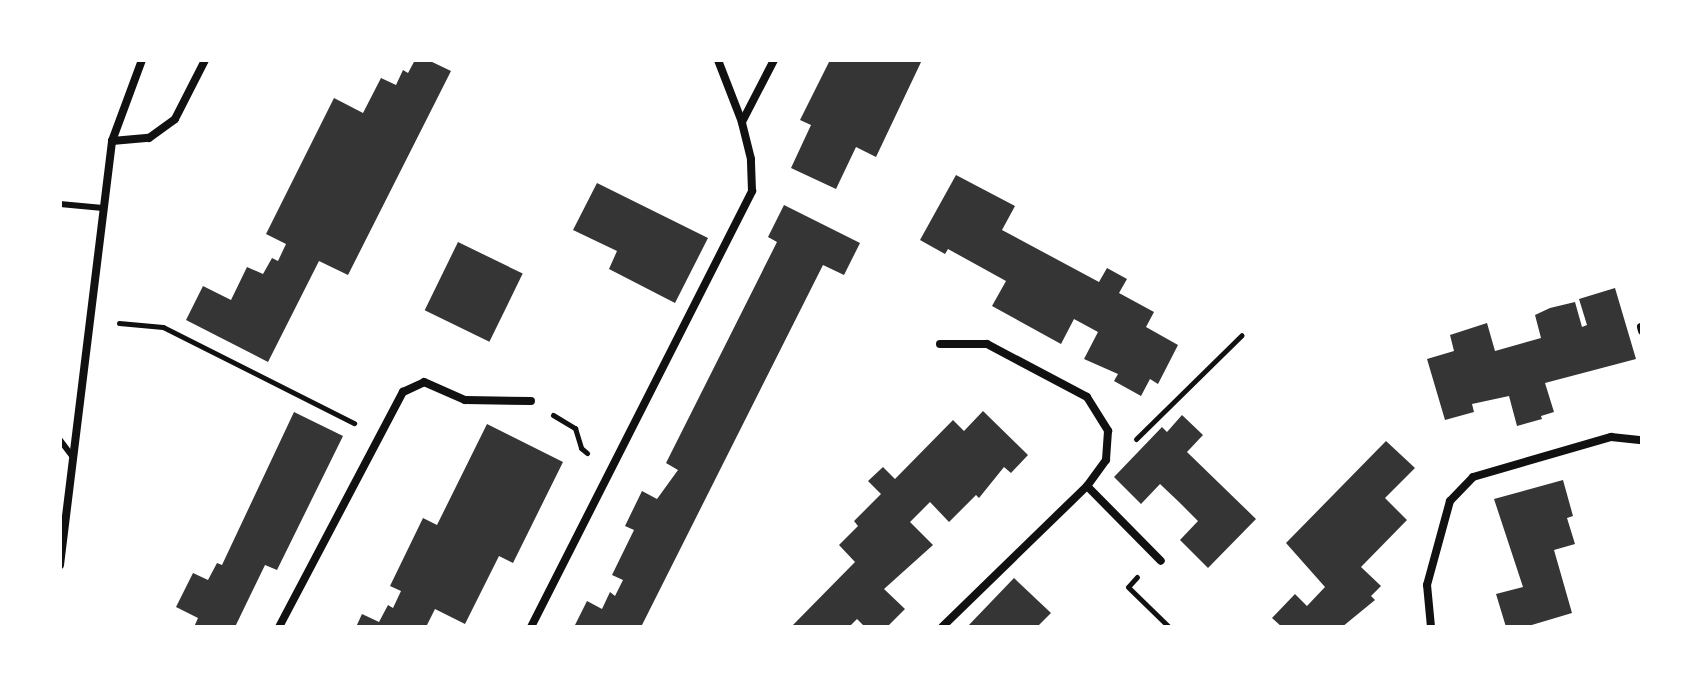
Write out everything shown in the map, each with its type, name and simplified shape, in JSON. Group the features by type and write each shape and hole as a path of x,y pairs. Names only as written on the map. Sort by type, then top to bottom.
{"street":[{"path":"60,565 112,141 142,60"},
{"path":"112,141 149,138 175,119 205,60"},
{"path":"531,627 752,191 751,159 742,122 718,60"},
{"path":"742,122 774,60"},
{"path":"940,344 987,344 1087,397 1108,431 1106,460 1087,486 942,627"},
{"path":"279,627 403,392 424,382 465,400 531,401"},
{"path":"1431,627 1427,585 1450,501 1473,477 1611,437 1642,440"},
{"path":"1087,486 1159,558"}],"lane":[{"path":"60,204 103,208"},
{"path":"60,440 73,457"}],"path":[{"path":"90,320 163,327 379,436"},
{"path":"1106,460 1128,447 1242,335"},
{"path":"1159,558 1128,587 1169,627"}],"building":[{"path":"415,60 428,60 451,71 348,275 319,261 268,362 186,320 203,286 231,300 247,267 263,274 272,258 278,261 286,244 266,234 334,98 363,113 381,78 396,85 403,70 408,73"},
{"path":"830,60 922,60 876,157 856,147 836,189 791,168 811,125 800,120"},
{"path":"956,175 1015,206 1002,230 1099,282 1107,268 1127,279 1119,293 1154,312 1146,327 1178,345 1158,384 1150,379 1141,396 1114,381 1118,374 1084,359 1098,332 1074,319 1061,344 992,306 1006,281 948,249 945,254 920,240"},
{"path":"597,183 708,238 675,303 609,269 617,251 573,230"},
{"path":"784,205 860,243 844,275 823,265 641,627 574,627 587,601 602,609 610,592 615,596 623,580 612,575 634,530 625,526 642,491 657,499 678,470 666,463 777,242 768,237"},
{"path":"458,242 523,274 489,342 425,310"},
{"path":"1615,288 1636,359 1545,383 1554,412 1541,416 1542,419 1517,426 1509,396 1472,404 1474,412 1445,420 1427,359 1454,351 1450,335 1487,323 1495,351 1541,338 1535,315 1575,302 1582,327 1587,325 1579,299"},
{"path":"983,411 1028,455 1011,473 1004,467 979,498 976,495 949,522 930,502 910,522 933,545 884,589 905,609 887,627 865,627 857,619 849,627 791,627 855,562 839,545 858,526 854,521 881,494 868,481 883,467 895,479 953,420 964,431"},
{"path":"294,412 343,436 277,570 265,565 235,627 194,627 198,618 176,607 193,573 208,580 217,563 222,565"},
{"path":"1182,415 1203,435 1187,452 1256,519 1208,568 1180,540 1198,521 1179,502 1160,484 1141,504 1114,477 1162,427 1167,432"},
{"path":"487,424 563,462 513,563 499,556 465,624 435,609 426,627 356,627 362,614 379,622 388,605 393,608 401,591 390,586 423,518 437,525"},
{"path":"1386,441 1415,468 1385,498 1407,520 1361,567 1381,586 1371,596 1375,600 1342,627 1282,627 1272,618 1295,594 1307,606 1325,587 1286,543"},
{"path":"1563,480 1573,516 1567,518 1575,544 1554,550 1572,613 1525,627 1506,627 1496,594 1523,587 1494,499"},
{"path":"1014,578 1051,613 1037,627 967,627"}]}
